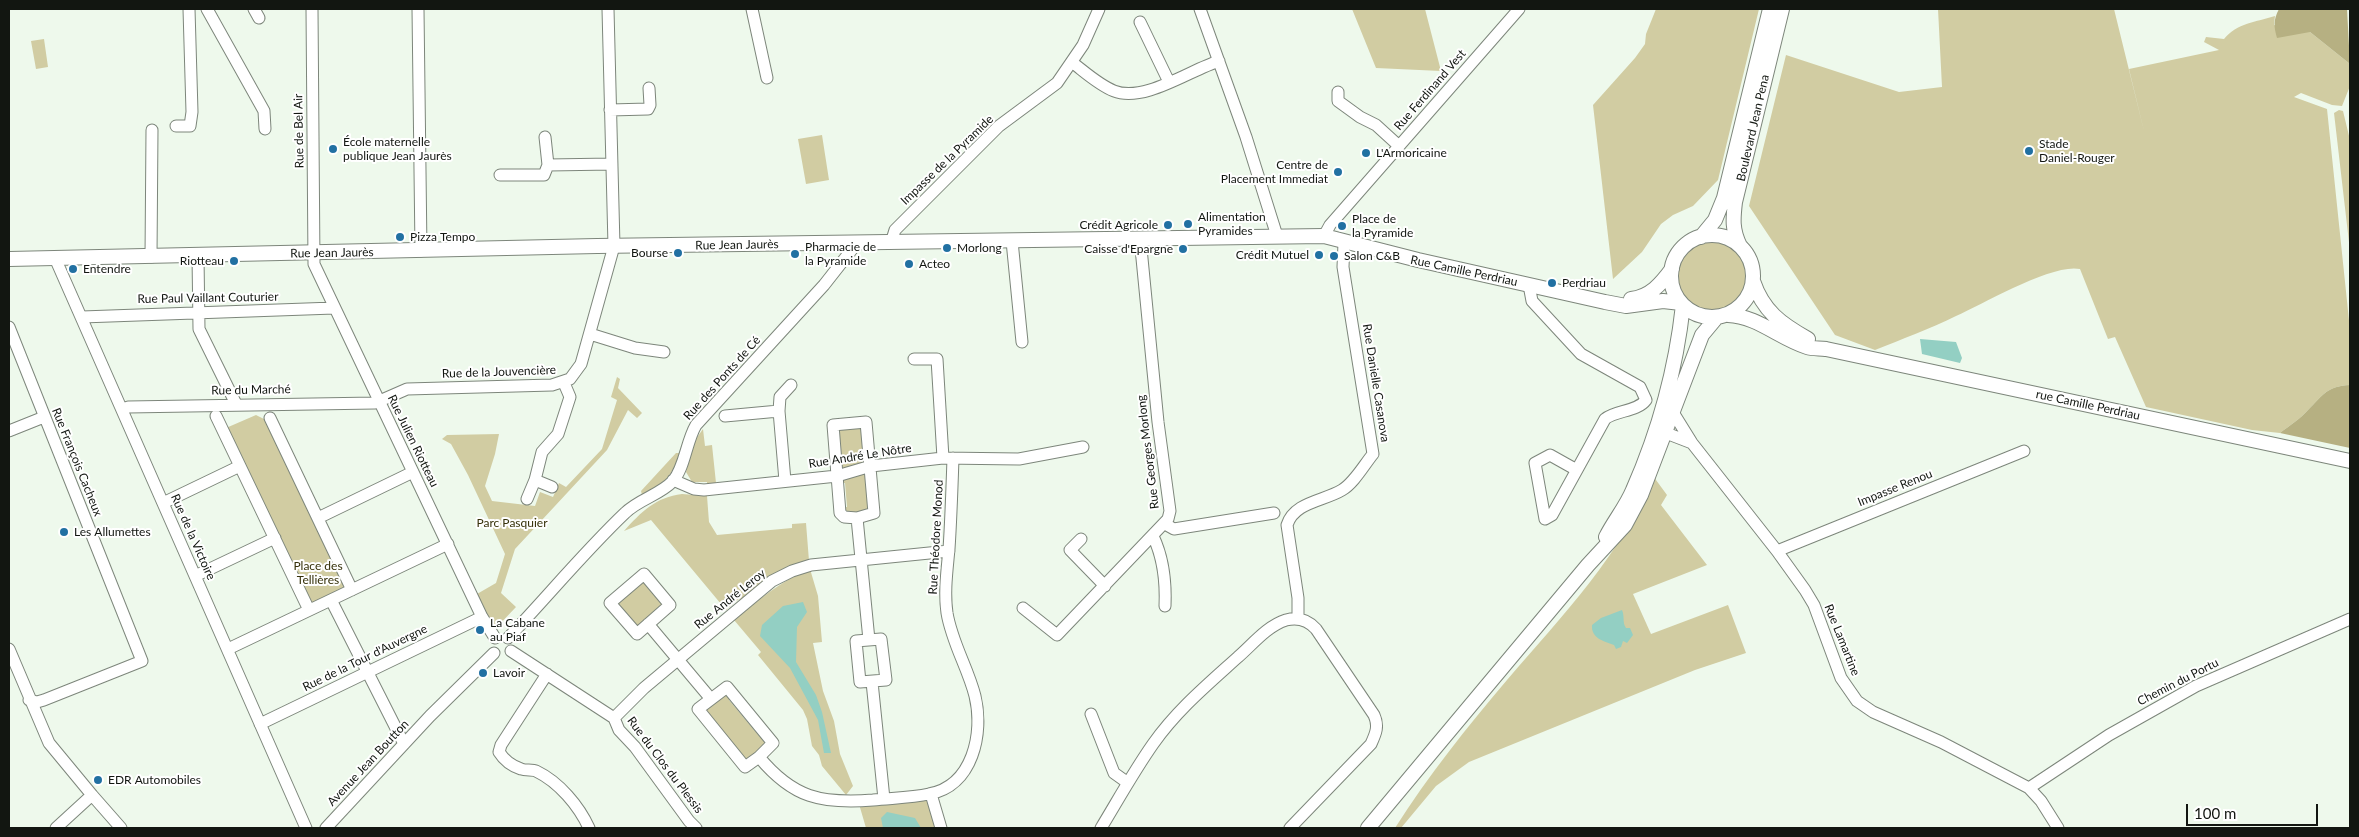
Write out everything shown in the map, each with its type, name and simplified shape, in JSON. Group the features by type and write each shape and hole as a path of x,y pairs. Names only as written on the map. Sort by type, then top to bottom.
{"main road":[{"name":"Boulevard Jean Pena","path":"1701,237 1715,220 1724,198 1770,9"},
{"name":"Boulevard Jean Pena","path":"1740,246 1734,234 1732,224 1782,9"},
{"name":"Rue Jean Jaurès","path":"9,259 315,254 614,246 1012,242 1140,238 1324,236"},
{"name":"Rue Camille Perdriau","path":"1324,236 1344,243 1626,306 1663,301 1682,304"},
{"path":"1723,316 1704,317 1692,312 1682,304 1675,293 1671,281 1672,268 1682,248 1701,237 1722,236 1740,246 1751,262 1753,280 1760,299 1775,316 1794,331 1826,349"},
{"name":"Rue Camille Perdriau","path":"1605,302 1640,298 1658,287 1672,268"},
{"path":"1598,554 1632,492 1702,335 1723,316 1745,301 1753,280"},
{"path":"1368,828 1598,554 1626,525 1641,495 1666,433 1682,304"},
{"name":"rue Camille Perdriau","path":"1723,316 1738,315 1752,320 1808,347 1826,349 2350,461"}],"street":[{"path":"176,126 190,126 192,112 189,9"},
{"path":"206,9 264,111 265,129"},
{"name":"Rue de Bel Air","path":"312,9 315,254"},
{"path":"418,9 421,251"},
{"name":"Rue de la Jouvencière","path":"379,402 407,389 552,385 564,383 570,379 582,364 614,246 608,9"},
{"path":"752,9 767,78"},
{"name":"Impasse de la Pyramide","path":"891,243 895,230 999,126 1048,92 1073,63 1084,44 1099,9"},
{"path":"1200,9 1246,137 1276,236"},
{"name":"Rue Ferdinand Vest","path":"1324,236 1330,225 1520,9"},
{"path":"1140,22 1169,82"},
{"path":"1073,63 1095,80 1121,93 1139,94 1219,61"},
{"path":"610,110 648,109 650,105 649,88"},
{"path":"1338,92 1338,101 1360,117 1376,125 1399,146"},
{"path":"151,256 152,130"},
{"path":"500,175 544,175 548,165 545,137"},
{"path":"548,165 612,164"},
{"name":"Rue Georges Morlong","path":"1023,608 1057,635 1165,524 1170,511 1158,422 1140,238"},
{"path":"1012,242 1022,342"},
{"name":"Rue des Ponts de Cé","path":"674,480 681,467 688,438 696,425 824,285 857,243"},
{"name":"Rue Danielle Casanova","path":"1298,618 1298,598 1288,525 1292,515 1300,508 1343,490 1373,454 1344,267 1344,243"},
{"name":"Rue Julien Riotteau","path":"315,254 314,264 334,308 482,617 495,638"},
{"path":"198,256 199,330 236,404"},
{"name":"Rue de la Victoire","path":"55,258 306,828"},
{"path":"1529,285 1532,301 1581,354 1640,387 1646,400 1639,406 1611,414 1605,419 1575,469 1571,482 1552,515 1545,519 1535,463 1550,455 1575,469"},
{"name":"Rue Paul Vaillant Couturier","path":"82,317 334,308"},
{"name":"Rue François Cacheux","path":"9,327 142,661 44,700 37,702 29,700"},
{"path":"590,334 635,348 664,352"},
{"name":"Rue Théodore Monod","path":"759,757 783,783 822,800 848,802 931,794 949,786 966,771 973,756 977,739 978,720 975,696 950,629 948,614 946,579 949,551 948,458 937,359 914,359"},
{"path":"527,499 535,480 542,452 558,434 570,397 564,383"},
{"path":"785,481 779,411 780,397 791,386"},
{"name":"Rue du Marché","path":"123,409 128,407 236,404 379,402"},
{"name":"Rue Lamartine","path":"1669,410 1692,443 1777,551 1810,597 1841,678 1857,701 1873,712 1949,746 2028,788 2041,801 2058,828"},
{"path":"725,416 779,411"},
{"path":"216,416 309,610"},
{"path":"9,431 44,417"},
{"path":"270,418 352,590"},
{"path":"866,422 871,466 874,513 857,518 844,517 840,513 833,425 866,422"},
{"path":"1666,433 1692,443"},
{"name":"Rue André Le Nôtre","path":"674,480 694,489 704,490 838,476 871,466 948,458 1019,460 1083,447"},
{"name":"Impasse Renou","path":"1777,551 2024,451"},
{"path":"163,502 240,466"},
{"path":"318,518 412,472"},
{"path":"535,480 552,487"},
{"path":"508,638 626,512 662,490 674,480"},
{"path":"1165,524 1174,529 1274,513"},
{"path":"857,518 869,640"},
{"path":"1153,536 1159,548 1165,590 1165,606"},
{"path":"196,576 275,538"},
{"path":"1081,539 1070,550 1105,586"},
{"path":"228,649 448,544"},
{"name":"Rue André Leroy","path":"614,718 644,688 772,581 783,575 811,565 949,551"},
{"path":"644,574 670,605 648,624 637,634 610,603 644,574"},
{"path":"331,600 404,744"},
{"name":"Rue de la Tour d'Auvergne","path":"260,724 482,617"},
{"path":"1101,828 1128,783 1173,717 1201,688 1276,625 1298,618 1307,621 1316,629 1377,722 1376,732 1371,744 1290,828"},
{"name":"Chemin du Portu","path":"2028,788 2109,735 2196,686 2350,620"},
{"path":"648,624 711,699"},
{"path":"501,636 508,638 512,642 511,652 501,657 494,653 492,646 495,638 501,636"},
{"path":"881,639 886,680 872,682 860,682 856,641 881,639"},
{"path":"9,649 29,700 49,743 56,754 121,828"},
{"name":"Rue du Clos du Plessis","path":"511,652 614,718 619,730 635,747 689,822 696,828"},
{"name":"Avenue Jean Boutton","path":"326,828 430,716 494,653"},
{"path":"548,674 501,745 499,752 504,760 521,769 536,771 561,789 583,814 589,828"},
{"path":"872,682 884,799"},
{"path":"727,687 773,743 759,757 745,766 698,709 711,699 727,687"},
{"path":"1091,714 1114,773 1128,783"},
{"path":"931,794 941,828"},
{"path":"56,828 92,795"}],"green space":[{"path":"1352,9 1425,9 1441,71 1376,68"},
{"path":"1656,9 1759,9 1718,180 1693,206 1673,215 1661,224 1642,252 1613,279 1593,105 1645,44 1646,34"},
{"path":"1938,9 2114,9 2145,135 2129,69 2219,50 2204,42 2206,37 2224,39 2241,26 2275,16 2274,25 2310,32 2350,64 2350,86 2342,106 2332,105 2301,93 2294,97 2327,109 2350,330 2350,385 2336,387 2326,392 2302,416 2280,433 2252,430 2146,407 2115,337 2108,339 2080,269 2053,272 2036,278 1936,325 1875,350 1835,335 1749,206 1786,55 1899,92 1942,87"},
{"path":"44,39 48,67 36,69 31,41"},
{"path":"2339,110 2343,111 2350,140 2350,251 2334,113"},
{"path":"822,135 829,180 806,184 798,139"},
{"path":"1712,241 1725,244 1737,251 1744,263 1747,276 1744,289 1737,301 1725,308 1712,311 1699,308 1687,301 1680,289 1677,276 1680,263 1687,251 1699,244"},
{"name":"Parc Pasquier","path":"617,377 620,379 618,388 642,413 637,418 628,410 607,450 515,549 501,593 516,607 496,628 493,626 477,594 496,583 505,554 468,475 451,444 442,439 447,435 499,434 485,486 492,501 535,506 540,492 553,497 559,483 566,487 602,449 617,400 611,397"},
{"name":"Place des Tellières","path":"256,415 266,420 347,588 310,604 226,428"},
{"path":"863,426 866,463 843,468 839,465 836,429"},
{"path":"703,429 705,446 712,445 716,483 692,482 686,472 693,443"},
{"path":"676,453 680,453 674,468 666,479 642,495 641,491"},
{"path":"868,474 871,509 849,513 843,507 847,507 845,483 841,483 842,479"},
{"path":"1654,474 1667,495 1661,505 1707,565 1633,594 1651,634 1728,605 1746,653 1695,670 1469,762 1436,786 1401,828 1395,828 1434,771 1463,734 1590,583 1626,531"},
{"path":"682,494 707,496 709,522 717,535 792,528 792,524 806,523 809,561 741,601 739,599 726,610 651,520 624,531 657,502 664,498"},
{"path":"810,569 818,596 822,642 813,643 823,691 834,721 840,754 853,786 846,795 822,766 819,755 812,746 807,719 803,710 758,655 761,652 734,620 779,585"},
{"path":"644,580 644,583 664,604 636,627 619,604 616,606 616,600"},
{"path":"724,693 732,698 729,700 760,737 763,735 765,746 746,761 704,708"},
{"path":"925,798 930,802 937,828 866,828 859,804"}],"shaded area":[{"path":"2279,9 2347,9 2350,64 2310,32 2277,38 2275,24"},
{"path":"2350,385 2350,448 2280,433 2302,416 2326,392 2336,387"}],"water":[{"path":"1920,339 1956,342 1962,358 1960,363 1922,354"},
{"path":"803,602 807,612 797,627 796,662 816,695 822,712 831,753 824,753 818,720 790,668 760,636 762,625 783,606"},
{"path":"1622,610 1625,626 1630,628 1633,635 1627,643 1623,641 1621,647 1616,649 1614,645 1602,640 1593,633 1592,625 1601,618"},
{"path":"887,812 915,818 921,828 883,828 881,818"}],"place":[{"name":"École maternelle publique Jean Jaurès","path":"333,149"},
{"name":"Stade Daniel-Rouger","path":"2029,151"},
{"name":"L'Armoricaine","path":"1366,153"},
{"name":"Centre de Placement Immediat","path":"1338,172"},
{"name":"Alimentation Pyramides","path":"1188,224"},
{"name":"Crédit Agricole","path":"1168,225"},
{"name":"Place de la Pyramide","path":"1342,226"},
{"name":"Pizza Tempo","path":"400,237"},
{"name":"Morlong","path":"947,248"},
{"name":"Caisse d'Epargne","path":"1183,249"},
{"name":"Bourse","path":"678,253"},
{"name":"Pharmacie de la Pyramide","path":"795,254"},
{"name":"Crédit Mutuel","path":"1319,255"},
{"name":"Salon C&B","path":"1334,256"},
{"name":"Riotteau","path":"234,261"},
{"name":"Acteo","path":"909,264"},
{"name":"Entendre","path":"73,269"},
{"name":"Perdriau","path":"1552,283"},
{"name":"Les Allumettes","path":"64,532"},
{"name":"La Cabane au Piaf","path":"480,630"},
{"name":"Lavoir","path":"483,673"},
{"name":"EDR Automobiles","path":"98,780"}]}
